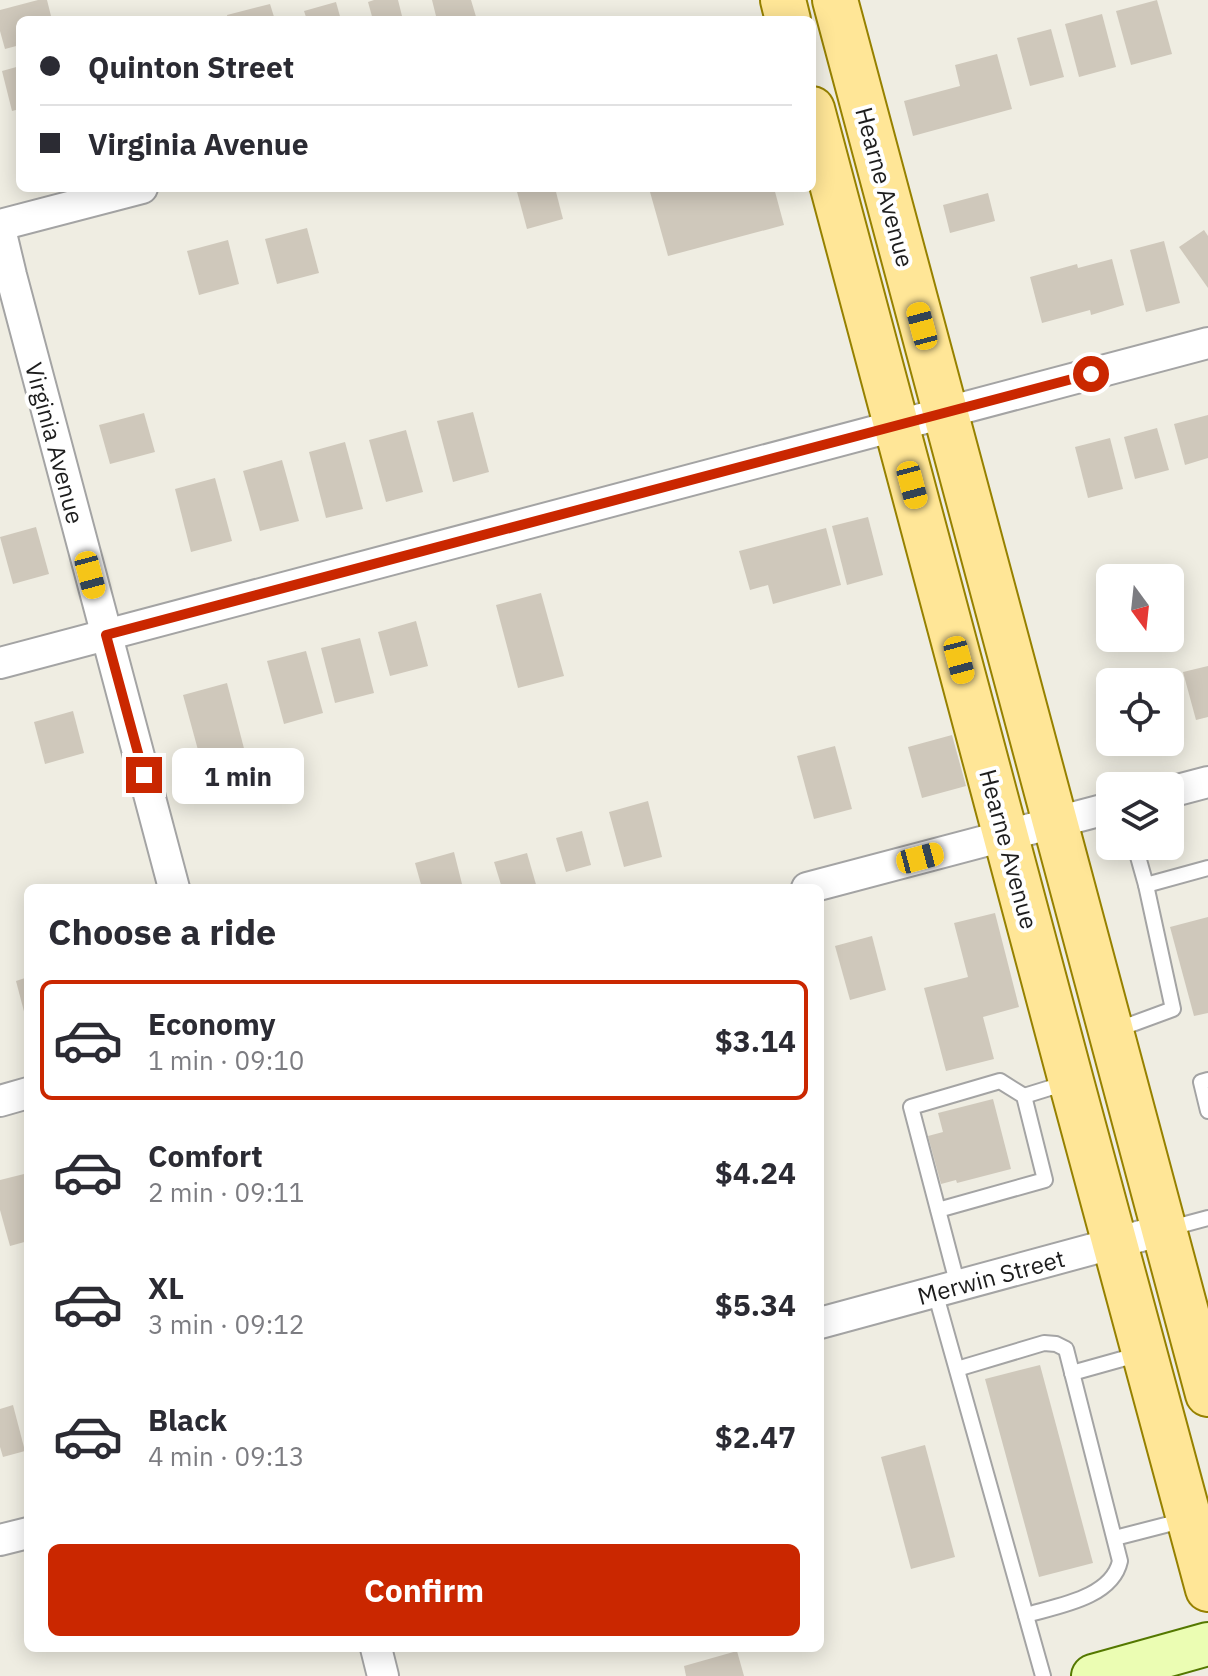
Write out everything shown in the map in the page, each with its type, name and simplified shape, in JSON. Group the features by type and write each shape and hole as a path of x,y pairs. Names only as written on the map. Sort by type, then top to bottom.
{"main road":[{"name":"Hearne Avenue","path":"843,2 946,413 1208,1394"},
{"name":"Hearne Avenue","path":"816,124 1208,1589"}],"street":[{"path":"785,15 843,2"},
{"path":"0,227 127,192"},
{"name":"Virginia Avenue","path":"0,227 173,884"},
{"path":"0,663 1208,343"},
{"path":"1184,788 1208,782"},
{"path":"822,884 1096,812"},
{"path":"0,1101 24,1094"},
{"name":"Merwin Street","path":"824,1322 1163,1230"},
{"path":"0,1540 24,1534"},
{"path":"1093,1676 1208,1644"},
{"path":"377,1652 383,1676"}],"lane":[{"path":"1110,1032 1173,1009 1139,860"},
{"path":"1146,885 1208,868"},
{"path":"1208,1080 1201,1082 1208,1111"},
{"path":"938,1210 1045,1180 1024,1096 1000,1081 911,1107 938,1210 957,1369 1043,1676"},
{"path":"1024,1096 1071,1081"},
{"path":"1163,1230 1208,1218"},
{"path":"957,1369 1044,1343 1066,1349 1115,1538 1119,1569 1110,1581 1089,1596 1026,1615"},
{"path":"1072,1373 1144,1353"},
{"path":"1115,1538 1189,1519"}],"building":[{"path":"47,0 51,16 16,16 16,46 5,49 0,31 0,10"},
{"path":"398,0 402,16 372,16 368,2"},
{"path":"432,0 471,0 476,16 436,16"},
{"path":"1157,0 1172,54 1131,65 1116,11"},
{"path":"336,2 340,16 306,16 304,11"},
{"path":"270,4 274,16 227,16"},
{"path":"1102,14 1116,67 1079,77 1065,24"},
{"path":"1051,29 1064,77 1030,86 1017,38"},
{"path":"997,54 1012,109 913,136 904,101 960,86 955,65"},
{"path":"16,67 16,110 12,111 2,71"},
{"path":"517,192 556,192 563,219 527,229"},
{"path":"650,192 775,192 784,225 668,256"},
{"path":"988,193 995,221 950,233 943,205"},
{"path":"307,228 319,273 277,284 265,239"},
{"path":"1204,230 1208,236 1208,288 1179,247"},
{"path":"228,240 239,284 199,295 187,251"},
{"path":"1164,241 1180,303 1146,312 1130,250"},
{"path":"1112,259 1124,305 1091,315 1090,310 1042,323 1030,277 1077,264 1078,268"},
{"path":"473,412 489,472 453,482 437,421"},
{"path":"144,413 155,452 110,464 99,425"},
{"path":"1208,415 1208,458 1185,465 1174,424"},
{"path":"1157,428 1169,470 1135,479 1124,437"},
{"path":"406,430 423,492 386,502 369,440"},
{"path":"1110,438 1123,489 1088,498 1075,447"},
{"path":"345,442 363,509 326,518 309,452"},
{"path":"282,460 299,521 260,531 243,471"},
{"path":"215,478 232,541 191,552 175,489"},
{"path":"868,517 883,575 847,585 832,526"},
{"path":"36,527 49,574 13,584 0,537"},
{"path":"826,528 841,585 773,604 768,585 750,590 739,551"},
{"path":"541,593 564,676 518,688 496,605"},
{"path":"416,621 428,666 390,676 378,632"},
{"path":"360,638 374,693 335,703 321,648"},
{"path":"306,651 323,713 284,724 267,661"},
{"path":"1208,666 1208,717 1196,720 1184,672"},
{"path":"227,683 247,760 204,772 183,695"},
{"path":"73,711 84,753 45,764 34,722"},
{"path":"952,735 966,786 922,798 908,747"},
{"path":"835,746 852,809 814,819 797,756"},
{"path":"648,801 662,857 624,867 609,812"},
{"path":"582,831 591,865 566,872 556,838"},
{"path":"454,852 462,884 421,884 415,863"},
{"path":"527,853 536,884 501,884 494,862"},
{"path":"995,913 1019,1007 983,1017 994,1059 946,1071 924,988 968,977 954,923"},
{"path":"1208,917 1208,1013 1194,1016 1170,927"},
{"path":"872,936 886,990 850,1000 835,946"},
{"path":"24,978 24,1012 16,981"},
{"path":"993,1099 1011,1169 941,1184 928,1136 943,1132 938,1113"},
{"path":"24,1174 24,1242 10,1246 0,1210 0,1180"},
{"path":"1040,1365 1093,1563 1039,1577 985,1379"},
{"path":"13,1405 24,1451 3,1457 0,1409"},
{"path":"925,1445 955,1557 911,1569 881,1457"},
{"path":"737,1652 744,1676 686,1676 684,1666"}],"route":[{"path":"144,775 106,635 1091,374"}]}
